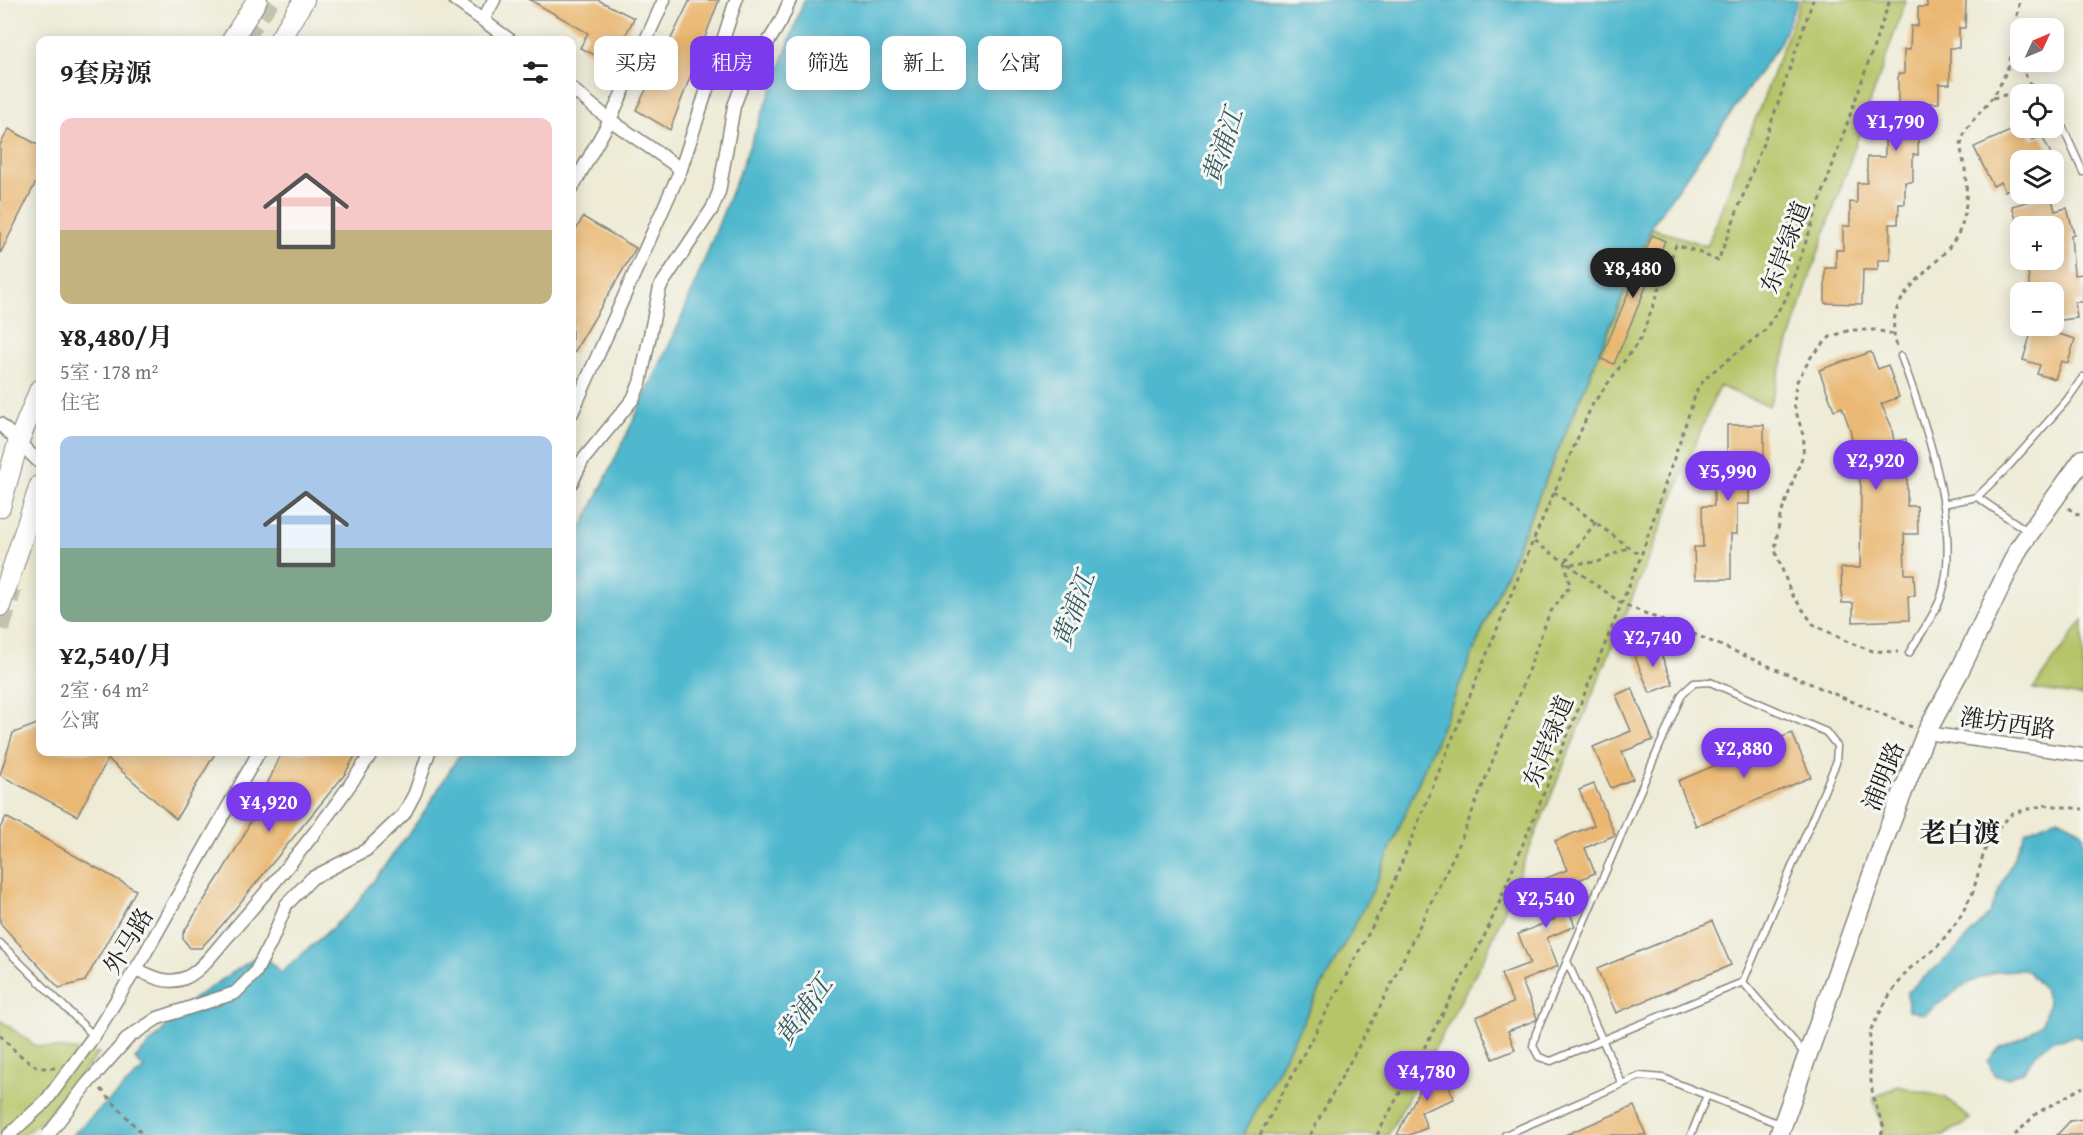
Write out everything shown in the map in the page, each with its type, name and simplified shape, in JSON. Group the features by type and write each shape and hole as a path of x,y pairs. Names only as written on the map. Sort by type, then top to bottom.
{"main road":[{"path":"234,36 257,0"},
{"path":"282,36 304,0"},
{"path":"0,507 18,443 36,399"},
{"name":"浦明路","path":"1780,1130 1888,830 1926,733 1958,674 2019,548 2083,459"},
{"path":"0,606 36,497"}],"street":[{"path":"455,0 505,36"},
{"path":"483,20 494,0"},
{"path":"576,403 681,169 736,0"},
{"path":"576,474 582,461 633,399 640,383 660,287 712,209 719,192 734,106 742,85 782,21 790,0"},
{"path":"576,181 610,120 662,1"},
{"path":"576,92 610,120 681,169"},
{"path":"0,424 36,459"},
{"name":"潍坊西路","path":"1926,733 2083,756"},
{"name":"外马路","path":"9,1135 46,1101 94,1036 136,969 257,756"},
{"path":"136,969 155,979 169,982 188,977 204,963 266,892 352,784 370,756"},
{"path":"48,1135 87,1084 129,1037 158,1018 235,993 255,973 286,905 312,878 366,850 404,814 415,793 428,756"}],"lane":[{"path":"2064,130 2083,172"},
{"path":"1901,356 1933,452 1943,504 1949,558 1940,598 1909,653"},
{"path":"1943,504 1977,497 2008,468 2067,400 2083,377"},
{"path":"1977,497 2030,533"},
{"path":"1710,682 1826,732 1837,746 1836,763 1743,982 1551,1061 1539,1057 1533,1046 1536,1033 1567,961 1682,694 1694,683 1710,682"},
{"path":"0,943 94,1036"},
{"path":"1567,961 1622,1084"},
{"path":"1743,982 1807,1055"},
{"path":"1505,1135 1640,1076 1663,1078 1707,1095 1780,1130"},
{"path":"1691,1135 1707,1095"}],"path":[{"path":"1260,1135 1386,901 1533,541 1592,405 1641,338 1676,245 1718,261 1774,115 1813,0"},
{"name":"东岸绿道","path":"1377,1135 1483,939 1641,556 1698,387 1710,374 1764,331 1786,298 1890,0"},
{"path":"2018,18 2020,0"},
{"path":"1901,356 1893,334 1895,316 1905,292 1948,250 1960,230 1967,199 1961,145 1967,128 1993,98 2006,73 2010,57"},
{"path":"1993,98 2010,94"},
{"path":"1893,334 1875,330 1850,330 1830,337 1811,357 1796,383 1794,405 1804,438 1803,455 1780,517 1775,550 1791,593 1813,624 1848,642 1873,651 1909,653"},
{"path":"1554,492 1641,556"},
{"path":"1310,1135 1380,1009 1458,847 1550,614 1570,586 1567,563 1596,522"},
{"path":"1533,541 1621,603 1926,733"},
{"path":"1567,563 1598,562 1629,547"},
{"path":"1881,1135 1884,1128 1873,1098 1869,1063 1870,1031 1888,996 1908,970 1937,947 1959,919 1973,892 1984,852 1992,834 2013,813 2045,805 2083,809"},
{"path":"0,1035 17,1053 38,1068 59,1068"},
{"path":"98,1086 143,1135"},
{"path":"2015,1135 2037,1113 2083,1087"}],"green space":[{"path":"1801,0 1906,0 1810,276 1769,406 1719,386 1487,952 1388,1135 1243,1135 1373,890 1652,228 1707,246"},
{"path":"2083,620 2083,696 2033,689"},
{"path":"0,1020 36,1046 99,1053 45,1118 23,1135 0,1135"},
{"path":"1898,1086 1946,1098 1970,1119 1945,1135 1881,1135 1883,1127 1873,1098"}],"water":[{"name":"黄浦江","path":"804,0 1798,0 1779,45 1654,222 1373,890 1243,1135 72,1135 144,1068 135,1059 193,999 262,953 281,973 352,910 423,814 459,756 576,756 576,538 679,324 772,90 774,90 786,51 786,90 870,90 870,36 791,36"},
{"path":"2058,818 2080,829 2083,834 2083,1039 2076,1036 2053,1040 2037,1052 2024,1070 2008,1078 1994,1074 1988,1061 2000,1047 2026,1036 2042,1023 2049,1003 2041,985 2026,970 1996,972 1983,976 1959,989 1924,1015 1908,1010 1907,992 1954,952 1989,914 2025,832"}],"building":[{"path":"530,0 598,0 634,18 625,36 594,36 594,55 580,48 588,33"},
{"path":"690,0 719,0 705,36 690,36 690,77 670,130 636,110 646,90 678,90 678,36 672,36"},
{"path":"1927,0 1966,0 1965,28 1959,28 1959,48 1950,48 1950,84 1939,84 1939,103 1919,103 1918,155 1913,154 1913,182 1905,182 1905,204 1899,204 1898,224 1890,224 1890,260 1878,260 1878,270 1863,270 1862,304 1825,303 1825,268 1836,268 1836,250 1843,250 1843,226 1850,226 1850,202 1857,203 1857,183 1867,183 1867,157 1885,157 1885,125 1898,125 1898,74 1904,74 1904,50 1910,50 1911,26 1918,26 1918,7 1927,7"},
{"path":"9,129 36,144 36,182 0,254 0,145"},
{"path":"2010,131 2010,138 2031,138 2032,140 2043,138 2049,150 2010,150 2010,189 2005,191 2001,182 1993,186 1974,147"},
{"path":"2053,204 2055,211 2067,208 2074,234 2071,235 2074,275 2083,274 2083,302 2075,302 2077,318 2064,320 2064,282 2029,282 2028,270 2064,270 2064,216 2015,216 2012,206"},
{"path":"583,217 636,248 576,349 576,230"},
{"path":"1652,235 1665,241 1614,364 1601,359"},
{"path":"2030,336 2064,336 2075,339 2068,363 2061,361 2055,379 2037,374 2040,365 2023,360"},
{"path":"1871,352 1878,369 1888,365 1899,397 1881,404 1891,425 1894,441 1906,439 1910,466 1907,467 1907,506 1917,506 1918,534 1904,534 1905,574 1914,574 1915,596 1908,596 1909,620 1853,622 1853,603 1842,603 1841,568 1860,568 1861,487 1850,429 1842,407 1834,410 1819,370"},
{"path":"1727,425 1764,425 1764,458 1749,458 1749,504 1737,504 1737,534 1731,534 1731,579 1695,579 1694,547 1703,547 1702,506 1714,506 1714,468 1727,468"},
{"path":"1656,642 1673,684 1650,693 1633,652"},
{"path":"1632,688 1653,740 1622,752 1633,779 1611,788 1593,747 1631,731 1616,695"},
{"path":"36,724 36,756 214,756 176,819 108,759 77,816 0,775 13,733"},
{"path":"1792,733 1811,777 1696,826 1678,781"},
{"path":"280,756 355,756 345,774 222,925 201,948 190,948 183,939 183,933 243,837"},
{"path":"1594,784 1615,835 1585,848 1595,873 1560,888 1575,926 1547,938 1558,966 1522,981 1537,1018 1508,1031 1515,1050 1493,1059 1476,1017 1513,1003 1501,974 1530,963 1518,934 1555,919 1539,881 1567,870 1555,841 1594,825 1579,790"},
{"path":"6,817 136,890 85,981 59,988 0,923 0,828"},
{"path":"1712,921 1731,965 1616,1013 1597,969"},
{"path":"1442,1068 1454,1099 1421,1112 1427,1128 1409,1135 1397,1135 1428,1073"},
{"path":"1634,1106 1646,1135 1565,1135"},
{"path":"2083,1119 2083,1135 2057,1135 2070,1121"}],"tunnel":[{"path":"246,36 270,0"},
{"path":"0,629 12,589"}],"district":[{"name":"老白渡","path":"1960,832"}]}
